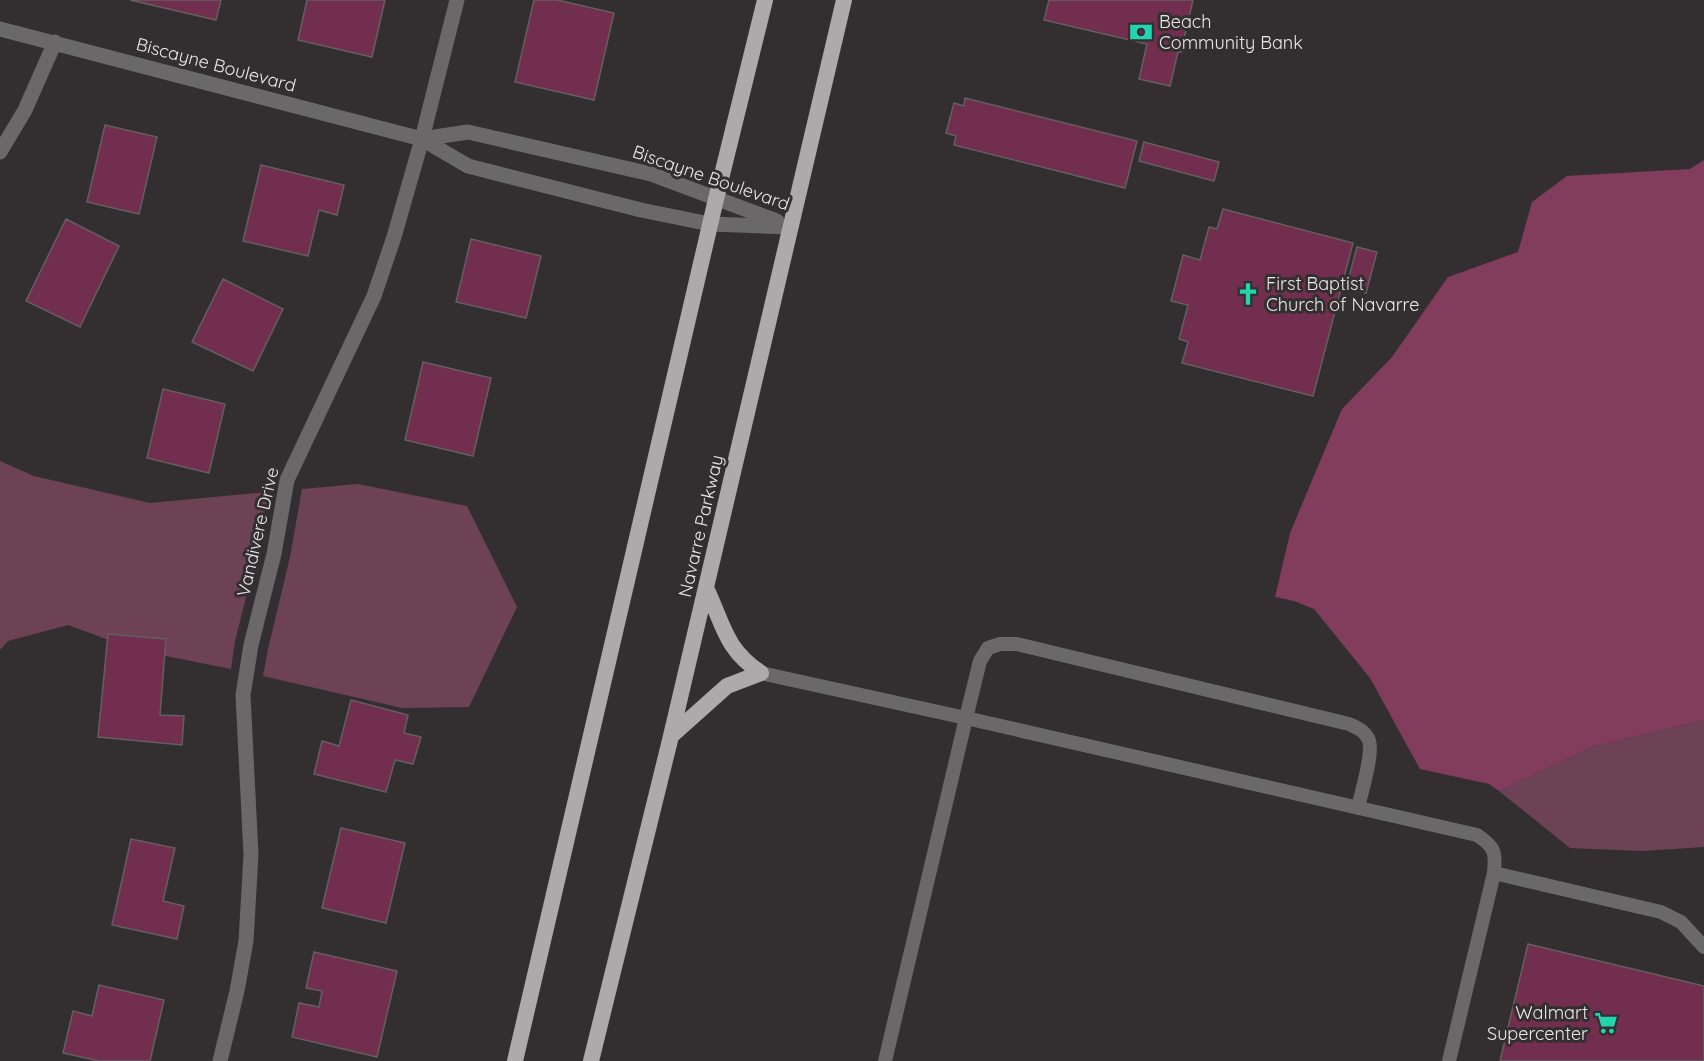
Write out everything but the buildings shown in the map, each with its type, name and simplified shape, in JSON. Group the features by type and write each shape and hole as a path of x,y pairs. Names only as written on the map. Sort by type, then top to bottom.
{"highway":[{"path":"515,1061 716,199 765,0"},
{"name":"Navarre Parkway","path":"591,1061 671,736 844,0"},
{"path":"706,588 717,610 723,631 733,649 745,662 761,673"},
{"path":"671,736 726,686 761,673"}],"street":[{"name":"Vandivere Drive","path":"220,1061 246,941 251,855 243,695 251,645 274,554 287,480 374,296 394,237 422,139 457,0"},
{"name":"Biscayne Boulevard","path":"0,29 422,139 468,166 641,210 711,224 791,227"},
{"path":"0,152 25,110 55,42"},
{"name":"Biscayne Boulevard","path":"422,139 468,132 651,174 791,227"}],"lane":[{"path":"885,1061 980,661 988,648 1000,644 1017,644 1349,724 1363,730 1370,740 1370,752 1358,808"},
{"path":"761,673 1477,835 1490,843 1496,856 1494,873 1449,1061"},
{"path":"1494,873 1661,912 1681,922 1704,947"}],"shaded area":[{"path":"1704,160 1704,720 1592,747 1499,791 1489,784 1420,769 1370,678 1314,609 1275,597 1290,533 1342,409 1392,357 1448,277 1518,252 1532,202 1567,176 1690,169"},
{"path":"0,461 34,476 150,503 268,492 258,550 235,641 231,669 136,650 68,625 8,641 0,650"},
{"path":"358,484 467,506 517,607 469,707 402,708 263,676 290,557 302,489"},
{"path":"1704,720 1704,847 1642,851 1570,848 1499,791 1592,747"}],"place":[{"name":"Beach Community Bank","path":"1141,32"},
{"name":"First Baptist Church of Navarre","path":"1248,294"},
{"name":"Walmart Supercenter","path":"1606,1023"}]}
